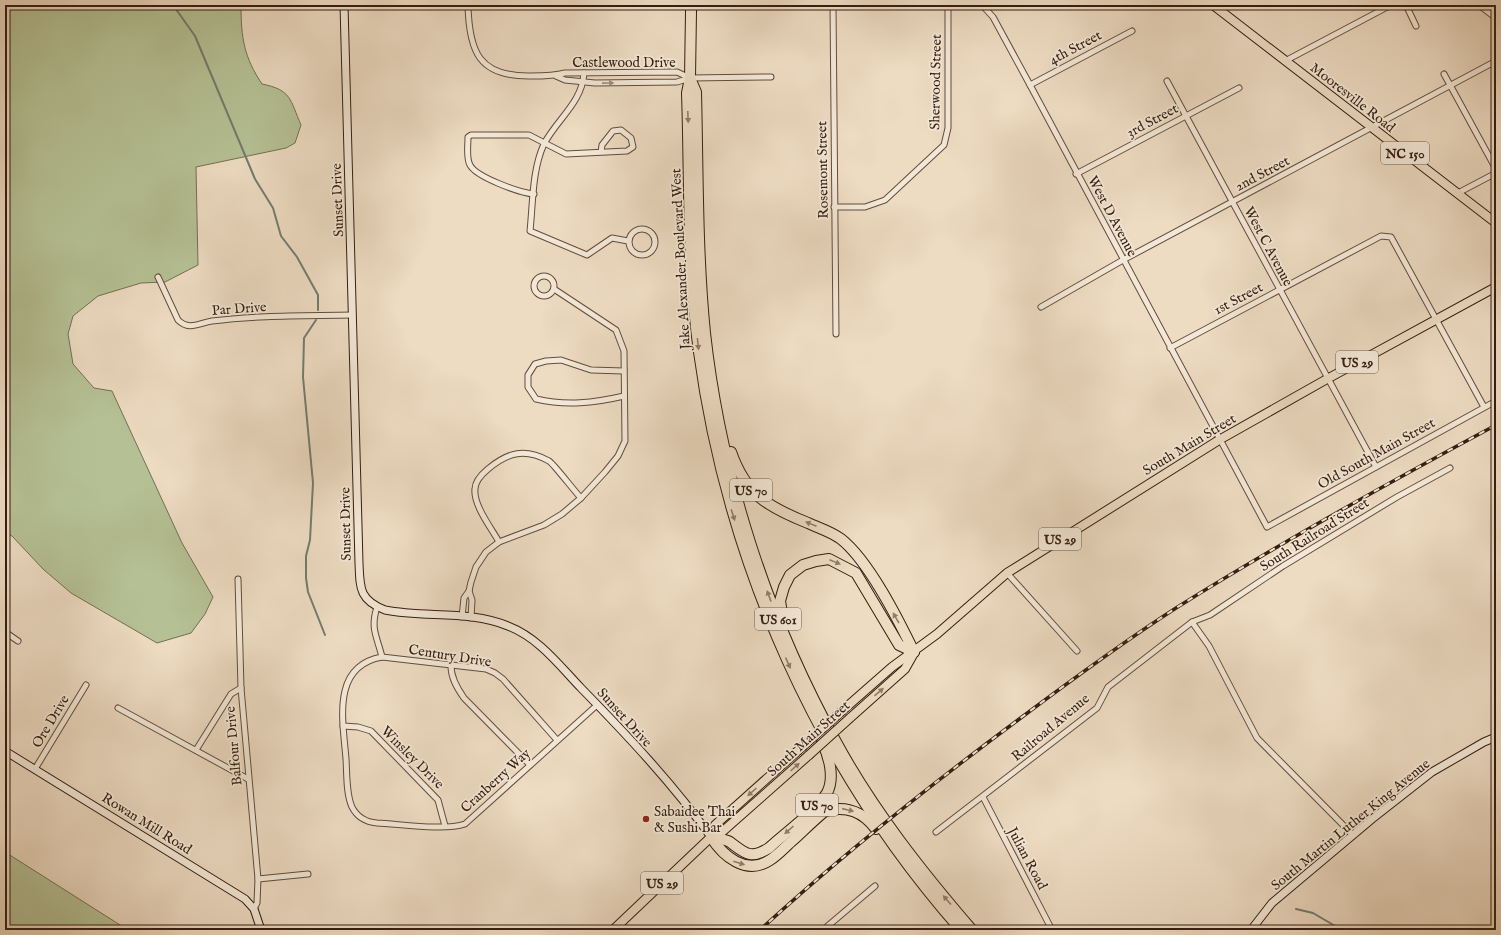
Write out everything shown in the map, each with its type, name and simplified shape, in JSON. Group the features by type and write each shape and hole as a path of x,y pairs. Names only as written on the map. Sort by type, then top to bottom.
{"highway":[{"name":"Jake Alexander Boulevard West","path":"690,7 690,78 687,93 694,294 705,395 716,450 737,528 758,593 803,685"},
{"name":"Jake Alexander Boulevard West","path":"690,78 696,92 700,260"},
{"name":"US 70","path":"700,260 706,287 718,391 726,433 735,464 743,480 763,502 781,512 840,538 853,550 865,564 914,652"},
{"name":"US 601","path":"700,260 705,333 712,382 731,476 758,565 803,685 851,781 908,866 961,930"},
{"path":"803,685 782,616 780,601 784,587 790,575 803,565 816,561 829,559 856,573 899,645 914,652"},
{"name":"US 70","path":"711,837 729,841 741,852 752,854 763,852 818,804 827,792 830,777 830,763 826,750 806,711 803,685"},
{"name":"US 601","path":"803,685 836,743 902,844 972,930"},
{"path":"711,837 718,848 733,861 740,864 756,865 770,861 825,811 836,808 850,809 861,814 869,821 905,867 937,901"}],"main road":[{"name":"Mooresville Road","path":"1213,5 1496,223"},
{"name":"South Main Street","path":"711,837 715,825 843,710 892,667 914,652 1007,573 1219,440 1435,319 1496,287"},
{"name":"South Main Street","path":"613,930 711,837 722,832 906,669 914,652"}],"street":[{"name":"Sunset Drive","path":"344,5 360,583 362,592 368,600 377,607 398,612 462,617 499,622 530,637 597,705 693,812 711,837"},
{"name":"Castlewood Drive","path":"468,5 470,37 477,53 487,65 503,74 513,76 556,76 565,73 677,72 690,78"},
{"name":"Rosemont Street","path":"832,5 836,334"},
{"name":"Sherwood Street","path":"834,207 865,207 876,205 885,200 944,145 948,128 948,5"},
{"name":"West D Avenue","path":"982,5 993,18 1030,85 1076,174 1267,527"},
{"path":"1285,61 1391,5"},
{"path":"1406,5 1416,26"},
{"path":"1479,5 1496,18"},
{"name":"4th Street","path":"1030,85 1132,31"},
{"name":"2nd Street","path":"1040,307 1123,260 1496,61"},
{"path":"584,73 584,81 576,100 545,143 537,166 530,231 587,255 612,238 628,241"},
{"path":"1444,74 1496,169"},
{"name":"Castlewood Drive","path":"556,76 565,80 595,83 677,82 690,78 771,77"},
{"name":"West C Avenue","path":"1167,81 1376,467"},
{"name":"3rd Street","path":"1076,174 1239,88"},
{"path":"534,194 511,189 475,171 468,161 468,138 471,135 529,135 566,154 627,151 633,147 631,138 621,130 613,131 602,145 601,152"},
{"path":"1458,193 1496,173"},
{"path":"643,228 652,233 655,243 650,252 640,255 631,251 628,241 633,232 643,228"},
{"name":"1st Street","path":"1170,348 1381,236 1391,237 1435,319"},
{"path":"540,276 548,276 554,281 554,289 549,295 541,296 535,290 534,282 540,276"},
{"name":"Par Drive","path":"158,277 178,320 184,325 192,326 237,319 352,315"},
{"path":"462,617 464,598 469,591 473,575 486,552 499,542 544,525 562,514 581,498 618,456 625,441 624,351 616,330 554,289"},
{"path":"1435,319 1484,408"},
{"path":"624,371 591,370 561,360 546,361 535,364 528,375 528,387 536,399 551,402 580,404 624,396"},
{"name":"Old South Main Street","path":"1267,527 1496,401"},
{"path":"499,542 480,509 475,490 480,476 499,460 512,453 532,454 551,462 581,498"},
{"name":"South Railroad Street","path":"1192,622 1210,615 1290,562 1396,497 1450,468"},
{"path":"1007,573 1077,651"},
{"name":"Balfour Drive","path":"238,579 241,688 258,879 258,898 254,909"},
{"path":"469,591 472,600 471,618"},
{"path":"377,607 373,620 373,627 382,657"},
{"path":"1192,622 1209,646 1257,738 1353,835"},
{"name":"Railroad Avenue","path":"936,832 1097,708 1108,687 1192,622"},
{"path":"5,632 18,641"},
{"name":"Century Drive","path":"382,657 486,669 495,673 557,740"},
{"name":"Cranberry Way","path":"382,657 368,660 358,667 350,678 344,692 343,726 349,797 352,808 359,817 369,822 444,826 457,826 465,824 597,705"},
{"path":"450,666 457,689 464,698 530,765"},
{"name":"Ore Drive","path":"35,769 86,685"},
{"path":"196,750 231,694 241,688"},
{"path":"118,708 248,779"},
{"name":"Winsley Drive","path":"343,726 358,727 371,731 438,800 444,826"},
{"name":"South Martin Luther King Avenue","path":"1251,930 1272,904 1353,835 1432,772 1484,742 1496,737"},
{"name":"Rowan Mill Road","path":"5,750 238,895 254,909"},
{"name":"Julian Road","path":"983,797 1052,930"},
{"path":"258,879 308,874"},
{"path":"823,930 875,886"},
{"path":"254,909 261,930"}],"green space":[{"path":"5,5 241,5 243,37 247,56 251,65 262,84 279,89 289,97 301,125 295,143 286,148 196,167 198,265 165,282 141,283 98,296 73,316 68,334 73,364 94,388 112,391 182,543 213,597 205,614 191,633 157,643 71,593 43,569 12,536 5,532"},
{"path":"5,852 128,930 5,930"}],"waterway":[{"path":"173,5 195,36 255,179 273,208 281,236 297,257 318,295 318,310"},
{"path":"316,320 304,338 303,377 313,483 310,540 306,556 306,578 308,592 325,635"},
{"path":"1296,909 1313,913 1342,930"}],"railway":[{"path":"760,930 854,848 919,796 1096,662 1176,608 1294,537 1496,425"}],"place":[{"name":"Sabaidee Thai & Sushi Bar","path":"646,819"}]}
